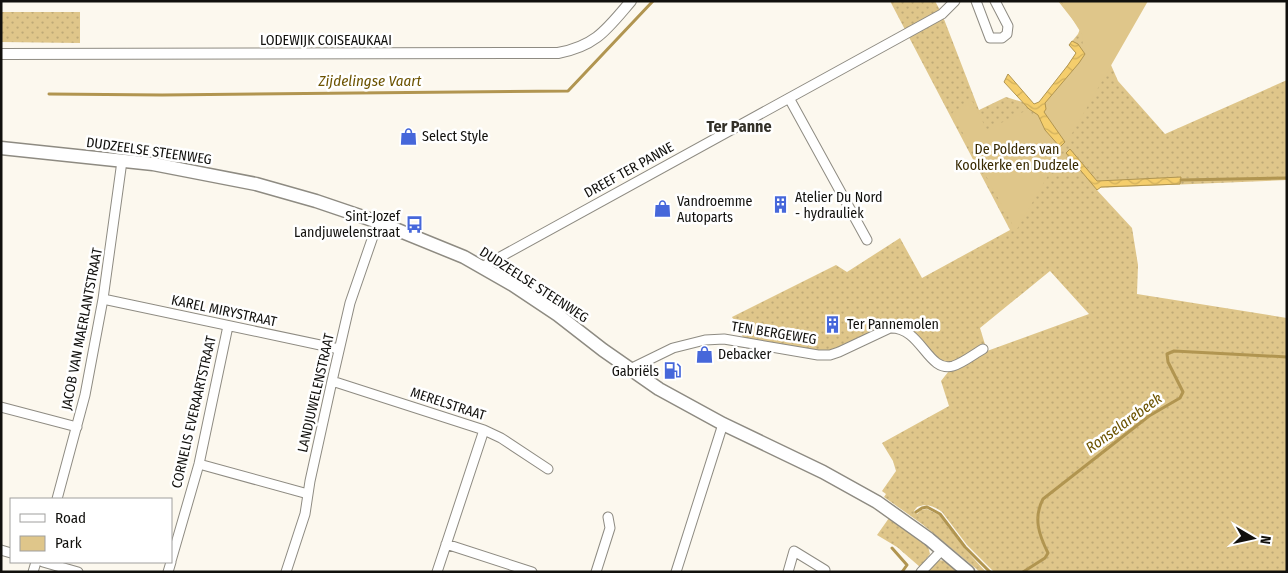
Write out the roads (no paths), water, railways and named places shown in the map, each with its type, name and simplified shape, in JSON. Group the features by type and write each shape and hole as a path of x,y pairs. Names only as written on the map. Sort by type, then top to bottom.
{"main road":[{"name":"DUDZEELSE STEENWEG","path":"1,148 153,164 256,184 316,201 378,222 455,253 482,267 558,315 660,389 723,424 856,489 902,519 968,572"}],"street":[{"name":"LODEWIJK COISEAUKAAI","path":"1,54 558,53 586,46 599,36 631,1"},
{"name":"DREEF TER PANNE","path":"482,267 942,14 955,1"},
{"path":"976,1 990,38 1002,38 1007,34 1008,26 995,1"},
{"path":"789,98 867,240"},
{"name":"JACOB VAN MAERLANTSTRAAT","path":"57,498 85,395 104,299 122,161"},
{"name":"LANDJUWELENSTRAAT","path":"286,572 305,514 350,303 378,222"},
{"name":"KAREL MIRYSTRAAT","path":"104,299 339,349"},
{"name":"CORNELIS EVERAARTSTRAAT","path":"172,558 199,464 228,326"},
{"name":"TEN BERGEWEG","path":"630,369 673,348 706,340 724,339 830,355 890,328 908,331 934,362 943,367 952,366 983,348"},
{"name":"MERELSTRAAT","path":"332,381 484,430 501,438 548,469"},
{"path":"1,407 77,428"},
{"path":"676,572 723,424"},
{"path":"437,572 484,430"},
{"path":"199,464 308,494"},
{"path":"596,572 610,528 608,517"},
{"path":"446,544 532,572"},
{"path":"921,572 942,550"},
{"path":"788,572 794,551 825,570 823,572"},
{"path":"46,563 78,572"}],"water":[{"path":"1072,41 1078,44 1085,54 1045,103 1046,109 1044,112 1065,142 1060,147 1045,130 1038,115 1029,109 1004,82 1008,74 1034,104 1039,102 1076,53 1069,45"},
{"path":"1070,149 1097,181 1181,177 1180,184 1101,187 1097,190 1066,153"}],"waterway":[{"name":"Zijdelingse Vaart","path":"49,94 162,95 568,91 653,1"},
{"path":"1181,180 1287,178"},
{"name":"Ronselarebeek","path":"1023,572 1045,558 1048,553 1038,526 1038,513 1043,499 1149,416 1180,398 1183,392 1168,362 1167,354 1174,351 1287,357"},
{"name":"Ronselarebeek","path":"916,512 927,507 940,514 965,547 990,572"},
{"name":"Ronselarebeek","path":"892,548 907,565 902,572"}],"place":[{"name":"Select Style","path":"408,136"},
{"name":"Atelier Du Nord - hydrauliek","path":"781,205"},
{"name":"Vandroemme Autoparts","path":"663,209"},
{"name":"Sint-Jozef Landjuwelenstraat","path":"414,224"},
{"name":"Ter Pannemolen","path":"833,324"},
{"name":"Debacker","path":"704,354"},
{"name":"Gabriëls","path":"673,371"}],"district":[{"name":"Ter Panne","path":"739,126"}],"park label":[{"name":"De Polders van Koolkerke en Dudzele","path":"1017,158"}]}
